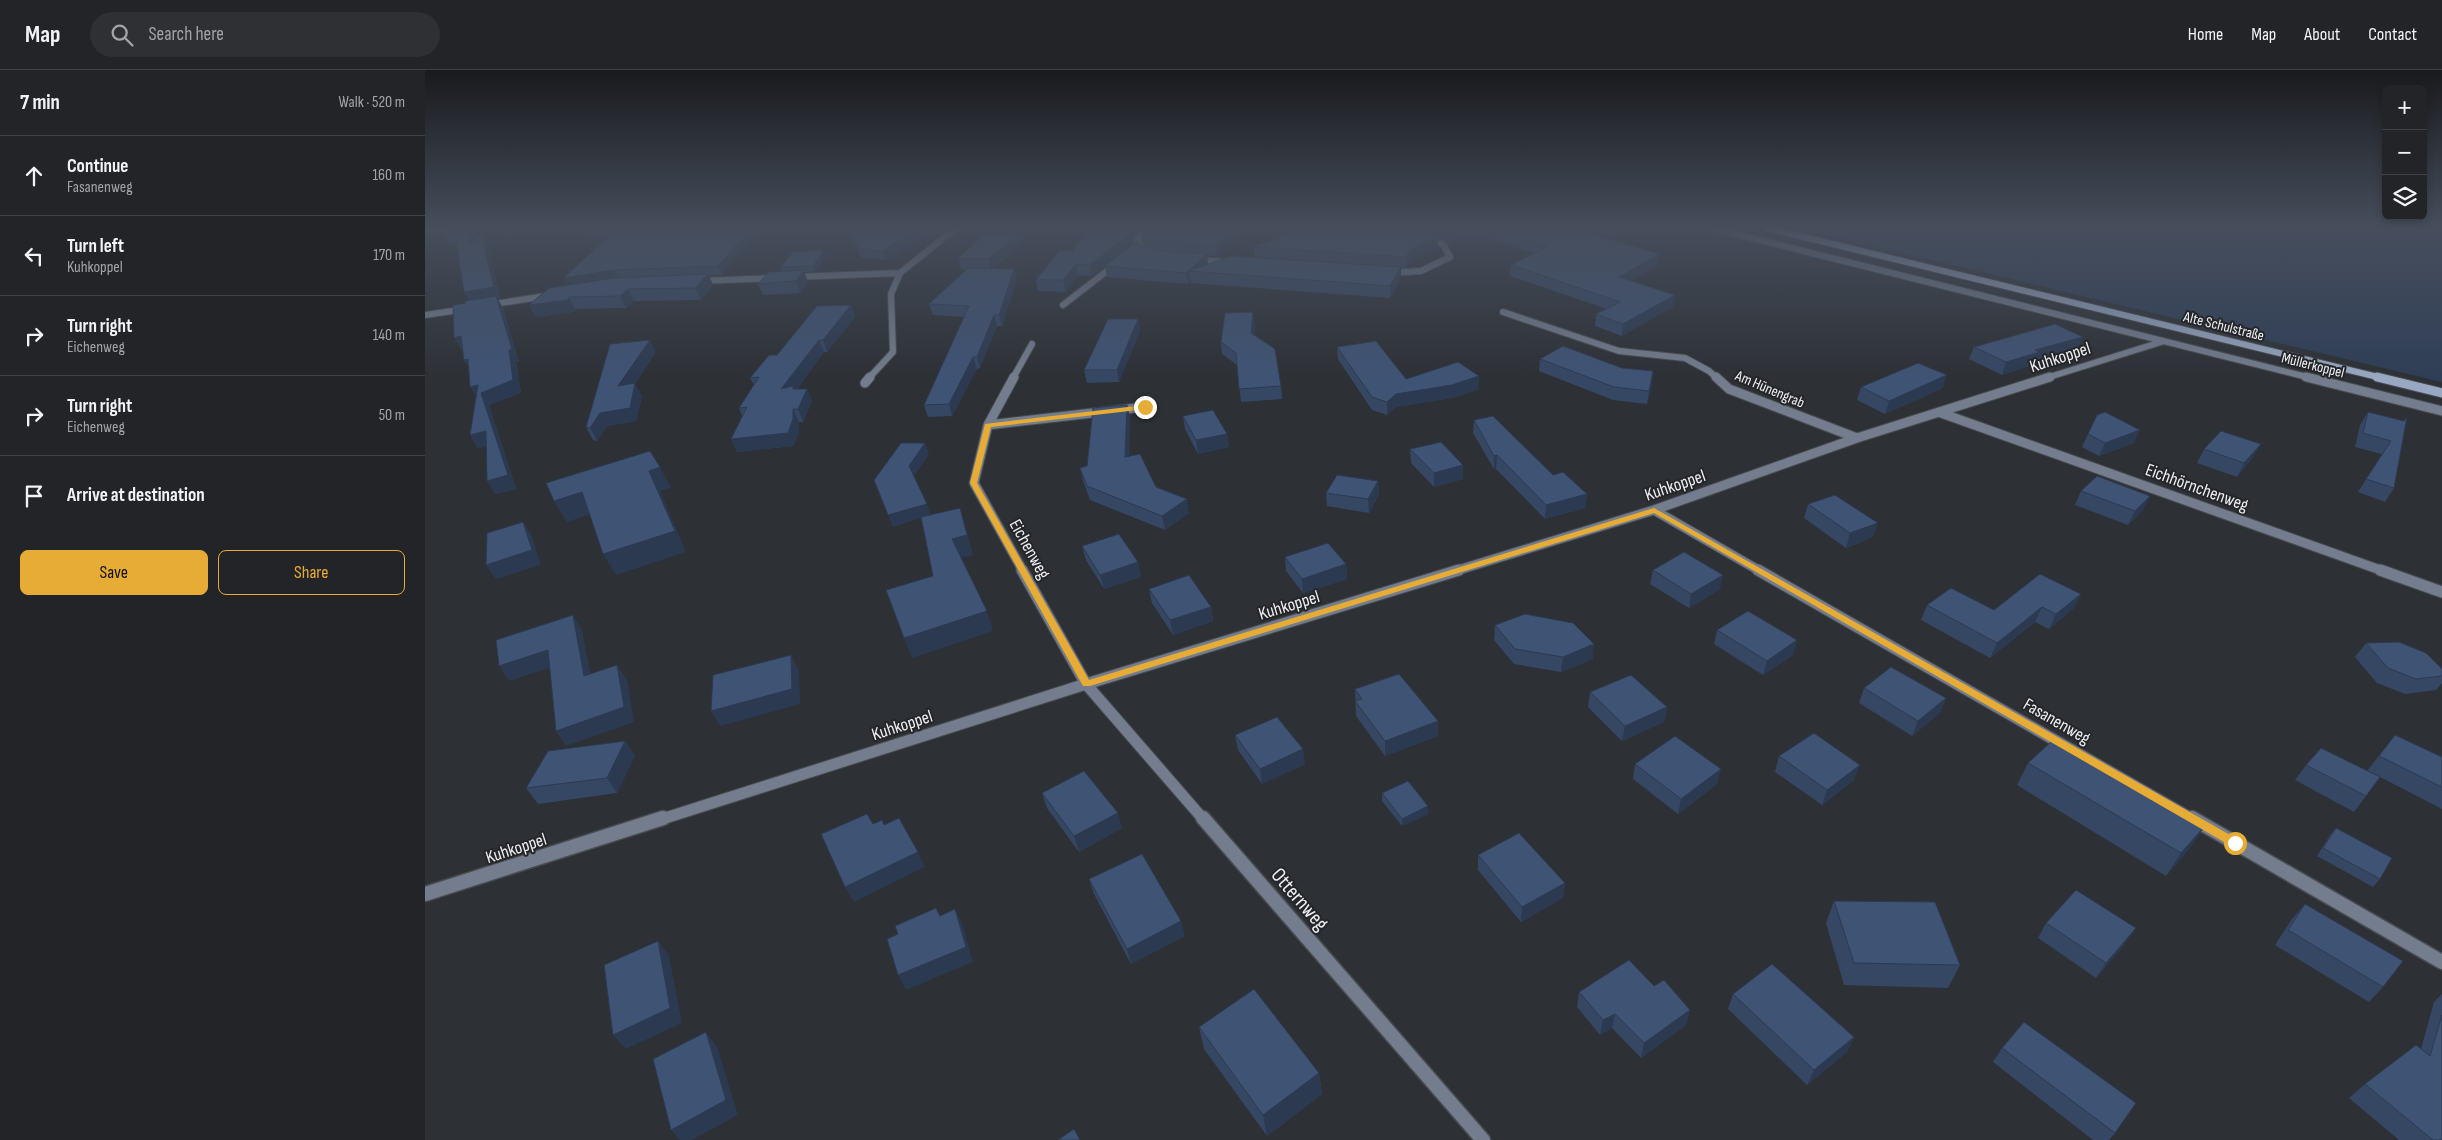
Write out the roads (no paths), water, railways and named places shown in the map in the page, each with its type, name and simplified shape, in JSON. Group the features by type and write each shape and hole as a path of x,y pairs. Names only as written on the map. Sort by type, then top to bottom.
{"main road":[{"name":"Alte Schulstraße","path":"1973,278 2442,392"}],"street":[{"path":"686,281 759,278"},
{"path":"865,383 893,352 891,294 898,278"},
{"path":"1063,305 1098,278"},
{"name":"Müllerkoppel","path":"1909,278 2442,411"},
{"path":"483,306 561,293"},
{"path":"425,315 473,308"},
{"name":"Am Hünengrab","path":"1503,312 1619,351 1685,358 1709,370 1729,390 1857,438"},
{"name":"Kuhkoppel","path":"425,894 1087,684 1654,510 1857,438 2161,342"},
{"name":"Eichenweg","path":"1032,344 988,425 974,483 1087,684"},
{"path":"988,425 1145,407"},
{"name":"Eichhörnchenweg","path":"1941,413 2442,592"},
{"name":"Fasanenweg","path":"1654,510 2442,962"},
{"name":"Otternweg","path":"1087,684 1483,1140"}]}
